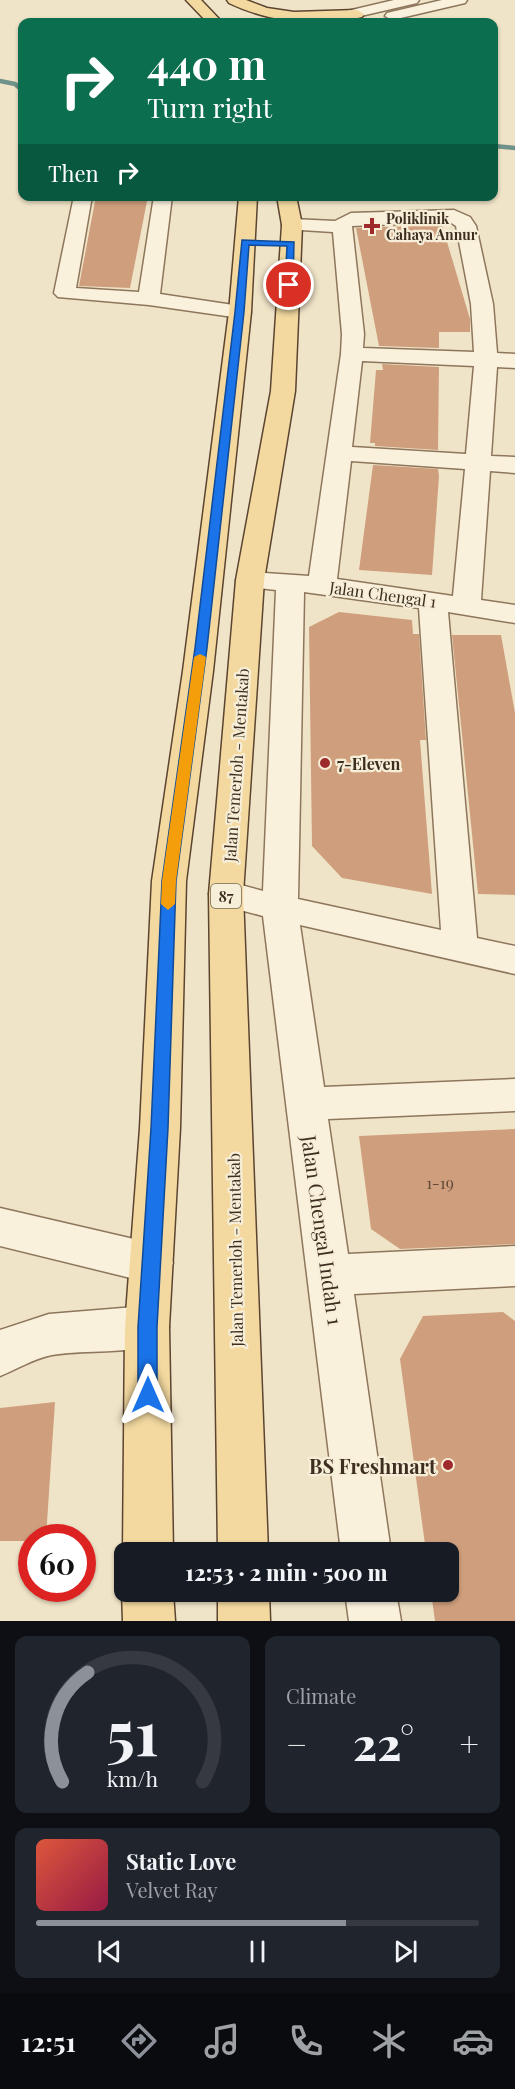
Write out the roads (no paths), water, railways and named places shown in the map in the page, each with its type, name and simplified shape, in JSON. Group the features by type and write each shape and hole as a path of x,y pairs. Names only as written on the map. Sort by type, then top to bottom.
{"main road":[{"path":"194,0 220,1 239,18"},
{"path":"194,0 211,18"},
{"path":"234,0 249,8 277,16 325,18 367,8"},
{"path":"348,18 367,8"},
{"path":"148,1542 147,1327 160,1128 169,881 198,671 240,312 248,201"},
{"name":"Jalan Temerloh - Mentakab","path":"243,1542 226,894 250,580 283,391 292,234 287,201"},
{"path":"245,242 292,234"},
{"path":"148,1602 149,1621"},
{"path":"244,1602 244,1621"}],"street":[{"path":"332,18 367,8 394,16 410,7 460,0"},
{"path":"410,7 428,18"},
{"path":"82,201 65,293 149,299 240,312"},
{"path":"149,299 162,201"},
{"path":"322,585 352,354 353,334 343,223 351,219 454,216 463,220 471,242 482,304 486,360 466,606"},
{"path":"292,234 342,227"},
{"path":"352,354 515,362"},
{"path":"338,453 515,465"},
{"name":"Jalan Chengal 1","path":"250,580 322,585 515,614"},
{"name":"Jalan Chengal Indah 1","path":"290,583 280,908 365,1542"},
{"path":"433,601 460,947"},
{"path":"226,894 515,960"},
{"path":"306,1104 515,1095"},
{"path":"0,1227 152,1263"},
{"path":"329,1275 515,1266"},
{"path":"2,1350 51,1333 147,1327"},
{"path":"372,1602 375,1621"}],"waterway":[{"path":"0,81 18,87"},
{"path":"498,146 515,148"}],"place":[{"name":"Poliklinik Cahaya Annur","path":"372,226"},
{"name":"7-Eleven","path":"325,763"},
{"name":"BS Freshmart","path":"448,1465"}]}
